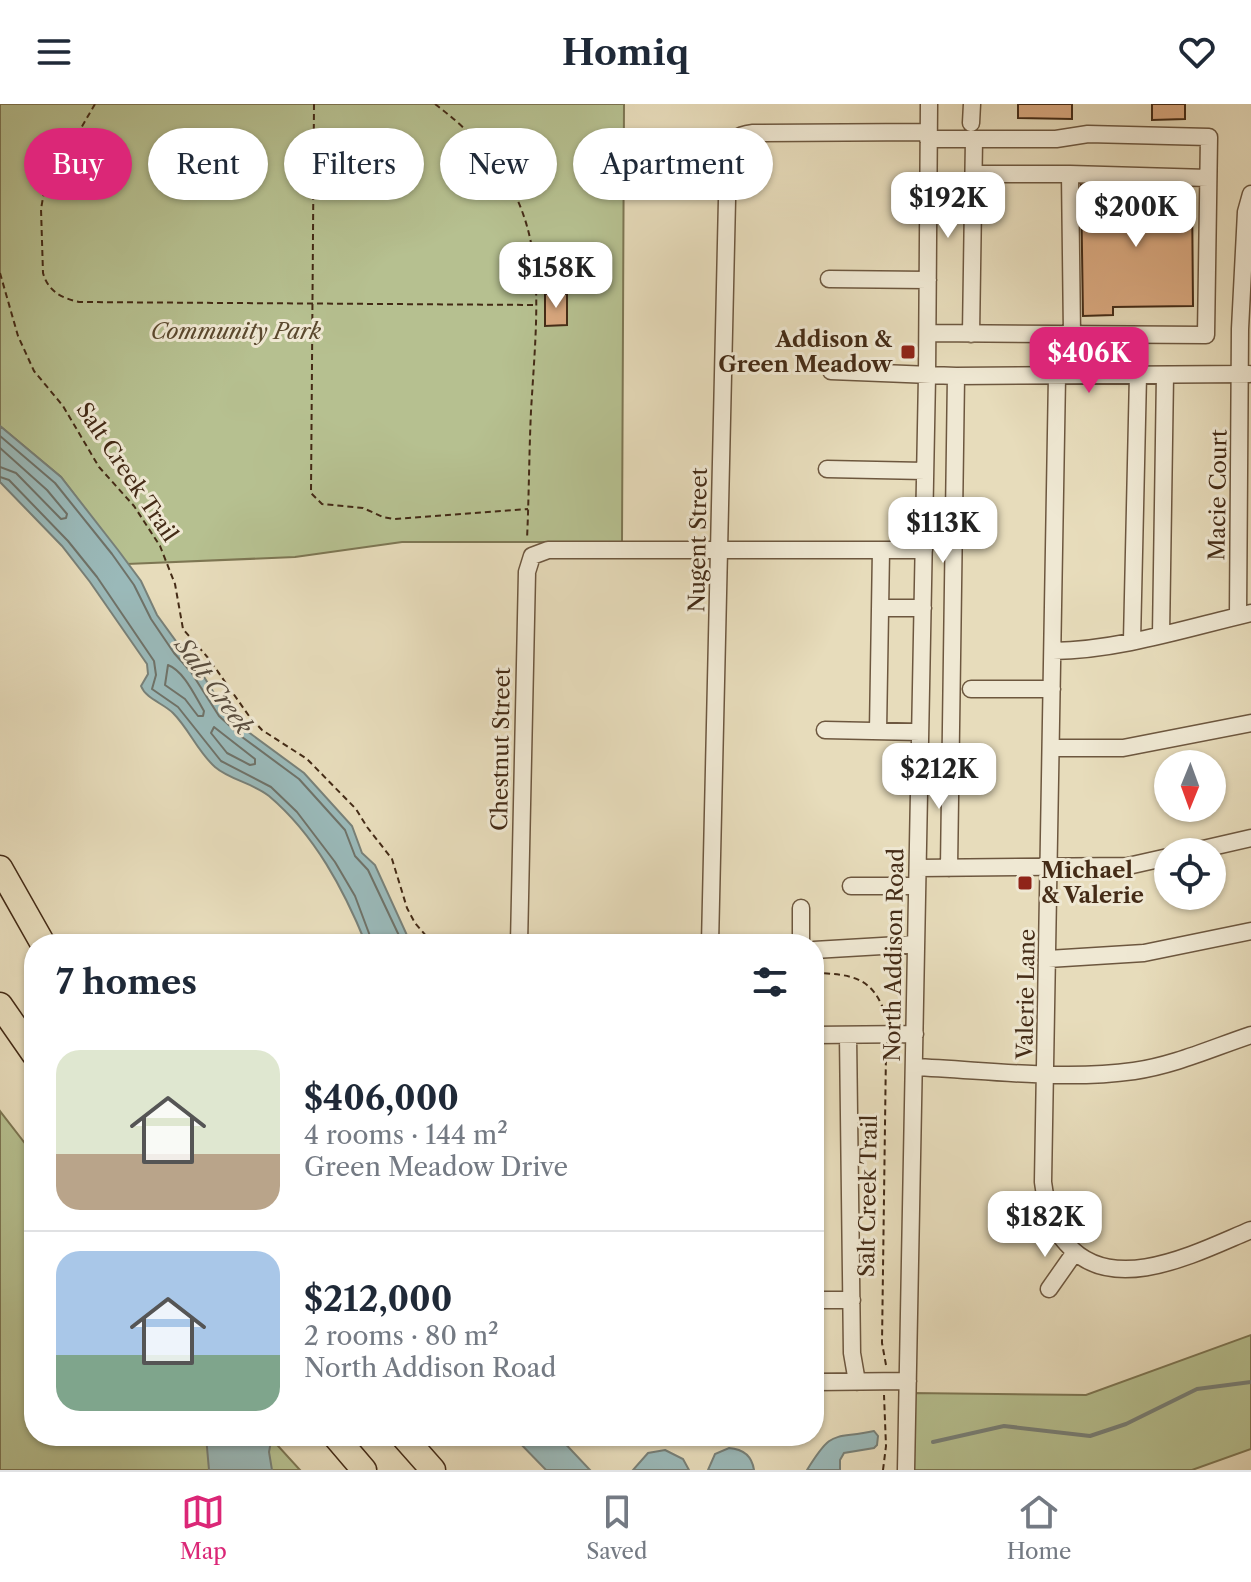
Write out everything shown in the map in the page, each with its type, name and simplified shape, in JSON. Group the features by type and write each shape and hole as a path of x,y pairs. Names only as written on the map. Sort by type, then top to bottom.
{"highway":[{"path":"0,868 37,934"},
{"path":"0,1005 24,1040"},
{"path":"344,1446 364,1470"},
{"path":"412,1446 433,1470"}],"street":[{"name":"North Addison Road","path":"906,1470 928,333 929,104"},
{"path":"971,334 972,104"},
{"path":"928,135 973,131 1056,139 1088,134 1209,137 1206,335 928,333"},
{"name":"Nugent Street","path":"710,934 728,156 734,139 753,133 928,135"},
{"path":"974,174 1208,178"},
{"path":"1070,174 1072,334"},
{"name":"Macie Court","path":"1245,615 1246,212 1251,194"},
{"path":"829,279 928,280"},
{"path":"831,371 927,376 1246,374"},
{"path":"1132,641 1138,375"},
{"path":"1161,635 1165,375"},
{"path":"949,868 956,376"},
{"name":"Valerie Lane","path":"1057,376 1043,1182 1054,1228 1075,1252"},
{"path":"827,469 925,471"},
{"path":"532,556 548,550 924,550"},
{"path":"878,731 881,550"},
{"name":"Chestnut Street","path":"519,934 527,572 532,556"},
{"path":"880,608 923,608"},
{"path":"1053,651 1076,651 1132,641 1245,615"},
{"path":"971,689 1052,689"},
{"path":"1051,748 1123,748 1251,723"},
{"path":"825,730 920,732"},
{"path":"1226,844 1251,838"},
{"path":"918,868 1128,866 1154,860"},
{"path":"851,886 917,886"},
{"path":"801,908 801,934"},
{"path":"1048,959 1144,953 1251,931"},
{"path":"824,949 916,944"},
{"path":"824,1035 915,1034"},
{"path":"848,1035 852,1353 857,1382"},
{"path":"914,1067 1046,1073 1135,1071 1215,1050 1251,1035"},
{"path":"1049,1289 1075,1252 1095,1264 1123,1269 1149,1268 1251,1230"},
{"path":"824,1300 852,1300"},
{"path":"824,1382 908,1381"}],"path":[{"path":"95,104 44,192 41,260 46,282 52,291 79,302 537,305"},
{"path":"314,104 310,483 315,499 322,504 363,508 394,519 528,509"},
{"path":"435,104 479,141 512,187 530,231 537,305 527,540 532,556"},
{"path":"442,110 444,104"},
{"name":"Salt Creek Trail","path":"0,273 14,327 34,371 63,406 99,467 134,506 160,546 175,584 183,629 262,730 307,759 356,809 392,859 407,908 424,934"},
{"name":"Salt Creek Trail","path":"824,973 846,974 876,992 886,1015 882,1343 886,1369 886,1446 883,1470"}],"green space":[{"name":"Community Park","path":"0,104 624,104 624,128 573,128 573,200 624,200 622,542 402,542 295,557 127,564 61,477 0,426"},
{"path":"0,1111 24,1142 24,1446 278,1446 300,1470 0,1470"},
{"path":"1251,1335 1251,1449 1192,1470 909,1470 911,1393 1086,1395"}],"water":[{"path":"0,426 61,477 141,581 157,615 198,667 225,711 304,773 352,826 362,853 375,865 406,934 362,934 326,864 285,811 269,796 215,767 173,713 143,690 141,686 148,674 147,664 62,546 0,482"},
{"path":"874,1431 878,1436 877,1445 844,1453 840,1470 807,1470 823,1447 834,1438"},
{"path":"207,1446 270,1446 272,1470 209,1470"},
{"path":"523,1446 567,1446 590,1470 546,1470"},
{"path":"729,1448 746,1454 754,1470 708,1470 715,1454"},
{"path":"665,1450 683,1459 689,1470 633,1470 648,1453"}],"building":[{"path":"1018,104 1072,104 1072,119 1018,118"},
{"path":"1152,104 1185,104 1185,119 1152,120"},
{"path":"1081,185 1097,188 1192,189 1193,306 1113,307 1113,315 1083,316"},
{"path":"545,294 567,294 567,325 545,326"}],"waterway":[{"path":"933,1442 1004,1426 1090,1436 1126,1424 1197,1389 1251,1382"}],"place":[{"name":"Addison & Green Meadow","path":"908,352"},
{"name":"Michael & Valerie","path":"1025,883"}],"water label":[{"name":"Salt Creek","path":"214,686"}]}
